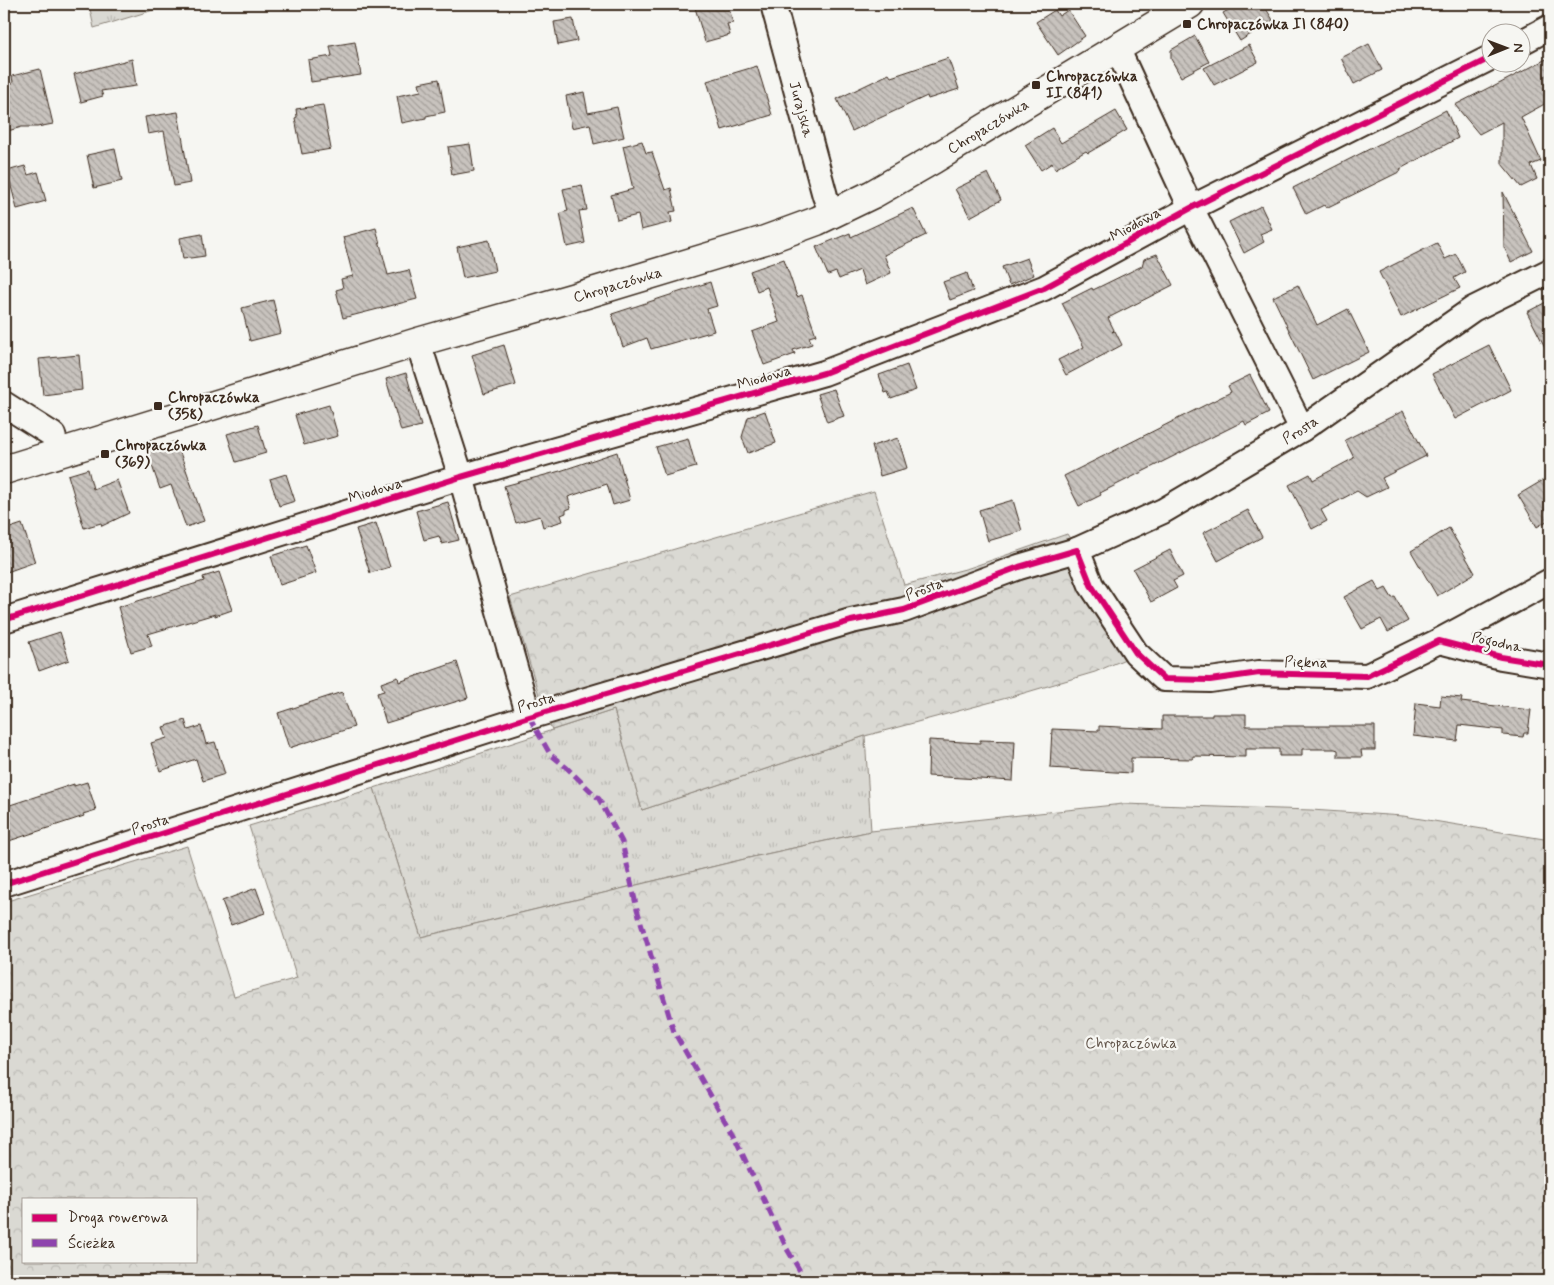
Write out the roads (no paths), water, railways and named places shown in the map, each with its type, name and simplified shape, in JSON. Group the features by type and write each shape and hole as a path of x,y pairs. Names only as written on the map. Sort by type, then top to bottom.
{"street":[{"name":"Jurajska","path":"773,4 825,196 832,214"},
{"name":"Chropaczówka","path":"4,470 418,342 765,240 832,214 934,159 1190,4"},
{"path":"1532,37 1550,27"},
{"path":"1115,50 1123,61 1190,208 1302,429"},
{"name":"Miodowa","path":"4,620 461,477 824,372 1044,288 1190,208 1482,62"},
{"name":"Prosta","path":"4,884 529,717 851,621 904,610 1012,570 1077,550 1163,511 1302,429 1473,309 1550,271"},
{"path":"418,342 461,477 529,717"},
{"path":"4,404 53,435 58,453"},
{"name":"Piękna","path":"1077,550 1091,585 1136,653 1164,680 1210,680 1259,673 1367,676 1440,641 1550,581"},
{"name":"Pogodna","path":"1440,641 1501,657 1550,665"}],"place":[{"name":"Chropaczówka II (840)","path":"1187,24"},
{"name":"Chropaczówka II (841)","path":"1036,85"},
{"name":"Chropaczówka (358)","path":"158,406"},
{"name":"Chropaczówka (369)","path":"105,454"}]}
